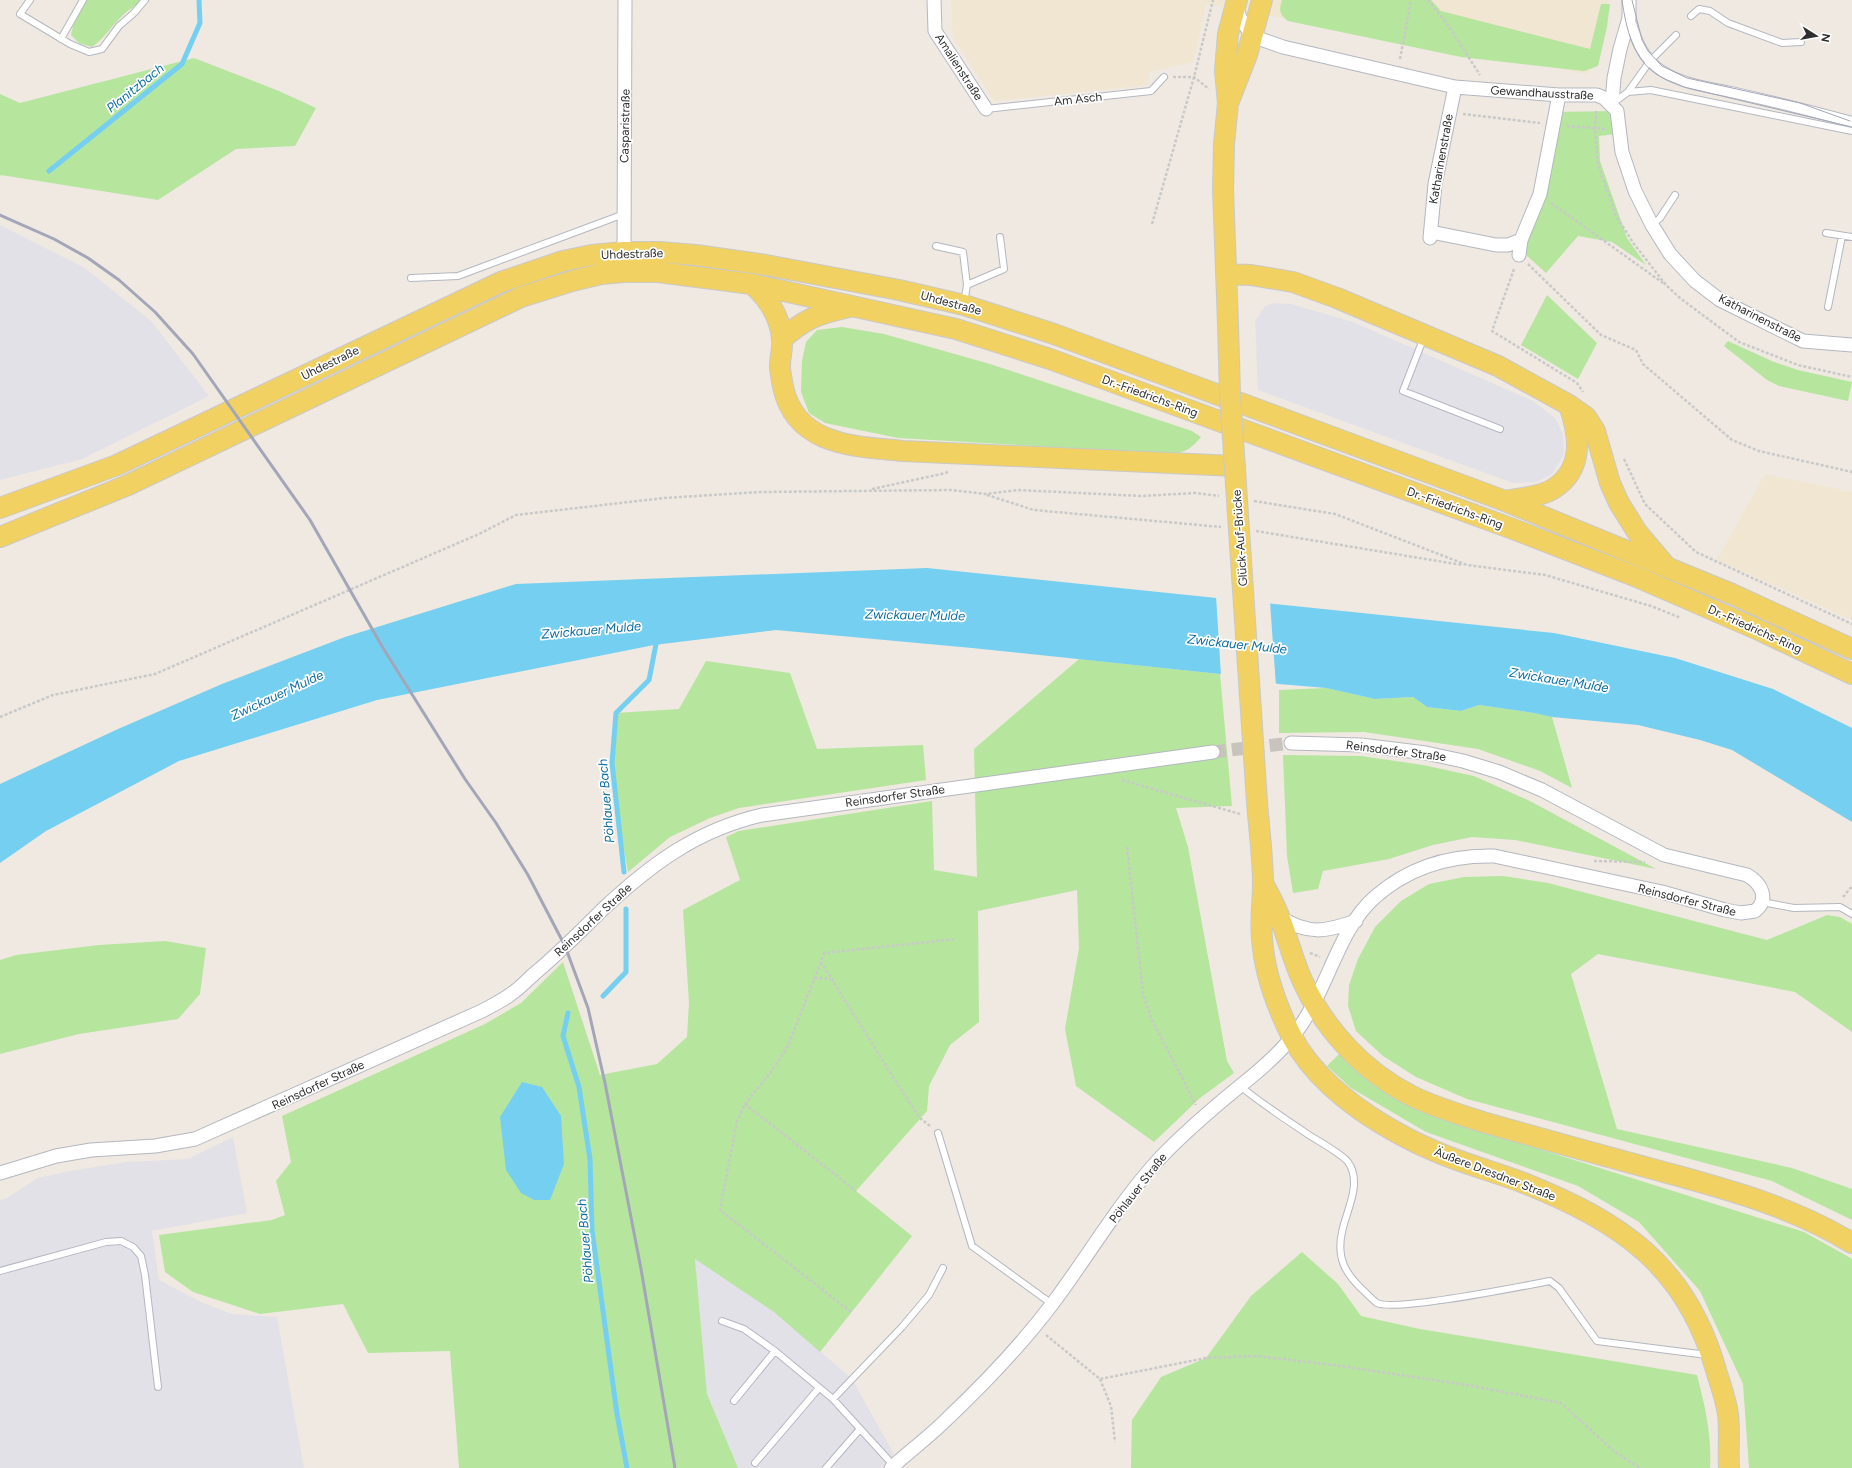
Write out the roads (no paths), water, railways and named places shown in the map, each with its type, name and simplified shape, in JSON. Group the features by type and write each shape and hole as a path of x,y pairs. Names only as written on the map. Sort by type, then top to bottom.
{"main road":[{"path":"1228,103 1239,77 1262,0"},
{"path":"1236,2 1228,34 1225,70 1228,103 1224,144 1226,274 1271,278 1306,286 1577,400 1595,431 1610,482 1618,503 1637,532 1668,568"},
{"name":"Uhdestraße","path":"0,508 117,465 501,282 563,261 592,255 624,252 659,252 696,255 766,265 899,290 964,305 1054,334 1291,422"},
{"name":"Uhdestraße","path":"0,538 128,485 521,297 572,281 601,274 658,272 752,284 956,329 1050,359"},
{"name":"Glück-Auf-Brücke","path":"1226,274 1235,466 1257,811"},
{"path":"752,284 766,297 778,319 782,339 780,368 787,403 801,423 824,438 851,446 961,455 1235,466"},
{"path":"782,339 799,324 812,318 827,312 856,306"},
{"name":"Dr.-Friedrichs-Ring","path":"1050,359 1513,529 1629,574 1761,631 1852,674"},
{"path":"1505,502 1539,494 1552,489 1565,480 1571,470 1575,458 1578,441 1576,425 1577,400"},
{"name":"Dr.-Friedrichs-Ring","path":"1291,422 1505,502 1732,594 1852,649"},
{"name":"Äußere Dresdner Straße","path":"1257,811 1263,884 1261,913 1264,960 1279,1007 1292,1037 1315,1068 1344,1097 1372,1118 1431,1150 1522,1183 1574,1205 1609,1224 1635,1242 1675,1284 1695,1315 1703,1355 1728,1413 1729,1468"},
{"name":"Äußere Dresdner Straße","path":"1263,884 1280,917 1303,982 1315,1004 1342,1042 1366,1065 1384,1079 1411,1095 1435,1106 1490,1124 1742,1194 1784,1209 1824,1226 1852,1243"}],"street":[{"name":"Casparistraße","path":"624,252 625,0"},
{"name":"Amalienstraße","path":"934,0 935,31 986,109"},
{"name":"Katharinenstraße","path":"1629,0 1629,18 1620,49 1614,78 1612,104 1617,111 1622,152 1635,191 1652,225 1670,254 1695,281 1720,300 1803,341 1852,345"},
{"path":"1236,2 1240,18 1252,36"},
{"path":"1629,18 1636,41 1648,58 1661,70 1672,76 1700,86 1793,106 1852,122"},
{"name":"Gewandhausstraße","path":"1252,36 1283,47 1455,87 1559,95 1597,95 1612,104"},
{"name":"Katharinenstraße","path":"1455,87 1434,184 1430,235 1496,245 1508,245 1521,240"},
{"path":"1519,255 1521,240 1540,194 1559,95"},
{"name":"Reinsdorfer Straße","path":"1291,743 1361,745 1426,753 1499,772 1542,790 1635,838 1664,855 1747,875 1758,883 1764,896 1762,902 1755,911 1741,913 1662,892 1494,856 1472,856 1438,861 1418,868 1399,879 1375,897 1356,921 1346,937 1315,1004 1292,1037"},
{"name":"Reinsdorfer Straße","path":"0,1173 56,1156 84,1151 155,1146 195,1140 482,1011 511,994 566,946 642,875 674,851 735,821 762,815 1213,752"},
{"path":"1280,917 1301,928 1323,930 1356,921"},
{"name":"Pöhlauer Straße","path":"892,1467 948,1418 1035,1326 1134,1191 1161,1157 1203,1118 1264,1066 1292,1037"}],"lane":[{"path":"30,0 20,14 61,39 89,52 102,49 119,26 134,13 145,0"},
{"path":"61,39 83,0"},
{"path":"1626,0 1629,18"},
{"path":"1692,16 1699,9 1710,11 1728,23 1782,43 1801,42"},
{"path":"1612,104 1628,92 1648,58 1676,35"},
{"name":"Am Asch","path":"986,109 1151,90 1164,77"},
{"path":"1628,92 1651,90 1852,131"},
{"path":"1652,225 1660,218 1676,195"},
{"path":"410,278 458,276 624,214"},
{"path":"1826,233 1852,237"},
{"path":"1828,307 1842,236"},
{"path":"967,285 1004,269 1000,237"},
{"path":"936,246 963,252 967,285 964,305"},
{"path":"1424,336 1403,391 1500,429"},
{"path":"1762,902 1794,908 1840,907 1852,914"},
{"path":"1240,1086 1264,1106 1328,1147 1348,1162 1352,1172 1354,1187 1341,1233 1340,1251 1345,1270 1359,1286 1378,1303 1406,1305 1550,1281 1558,1288 1597,1341 1703,1355"},
{"path":"938,1133 972,1246 1052,1304"},
{"path":"0,1271 106,1242 121,1241 133,1247 141,1256 145,1275 158,1386"},
{"path":"833,1399 902,1327 929,1295 943,1268"},
{"path":"722,1321 744,1329 775,1351 833,1399 892,1467"},
{"path":"734,1401 775,1351"},
{"path":"755,1463 818,1388"},
{"path":"826,1468 860,1429"}],"water":[{"name":"Zwickauer Mulde","path":"927,568 1554,633 1675,658 1773,689 1852,728 1852,822 1732,750 1700,740 1638,725 1552,717 1479,705 1461,711 1427,707 1413,697 1375,699 1326,688 1279,684 1220,674 972,648 776,630 654,645 377,700 179,761 46,831 0,863 0,784 118,729 222,684 345,637 516,584"},
{"path":"522,1082 542,1087 561,1116 564,1164 550,1200 534,1200 521,1193 506,1170 500,1117"}],"waterway":[{"name":"Planitzbach","path":"49,171 182,64 200,23 199,0"},
{"name":"Pöhlauer Bach","path":"624,872 612,763 616,713 649,680 657,639"},
{"name":"Pöhlauer Bach","path":"603,996 626,972 626,909"},
{"name":"Pöhlauer Bach","path":"568,1013 563,1036 579,1087 590,1159 592,1230 617,1414 627,1468"}],"tunnel":[{"path":"1213,752 1291,743"}],"tram line":[{"path":"1622,0 1629,33 1637,53 1651,71 1666,80 1684,87 1852,127"},
{"path":"1632,0 1642,40 1648,51 1662,66 1687,78 1800,103 1850,121"}],"railway":[{"path":"0,215 54,239 88,258 119,280 155,312 193,354 310,520 383,648 465,779 496,823 528,875 565,946 588,1008 605,1083 641,1269 675,1468"}]}
